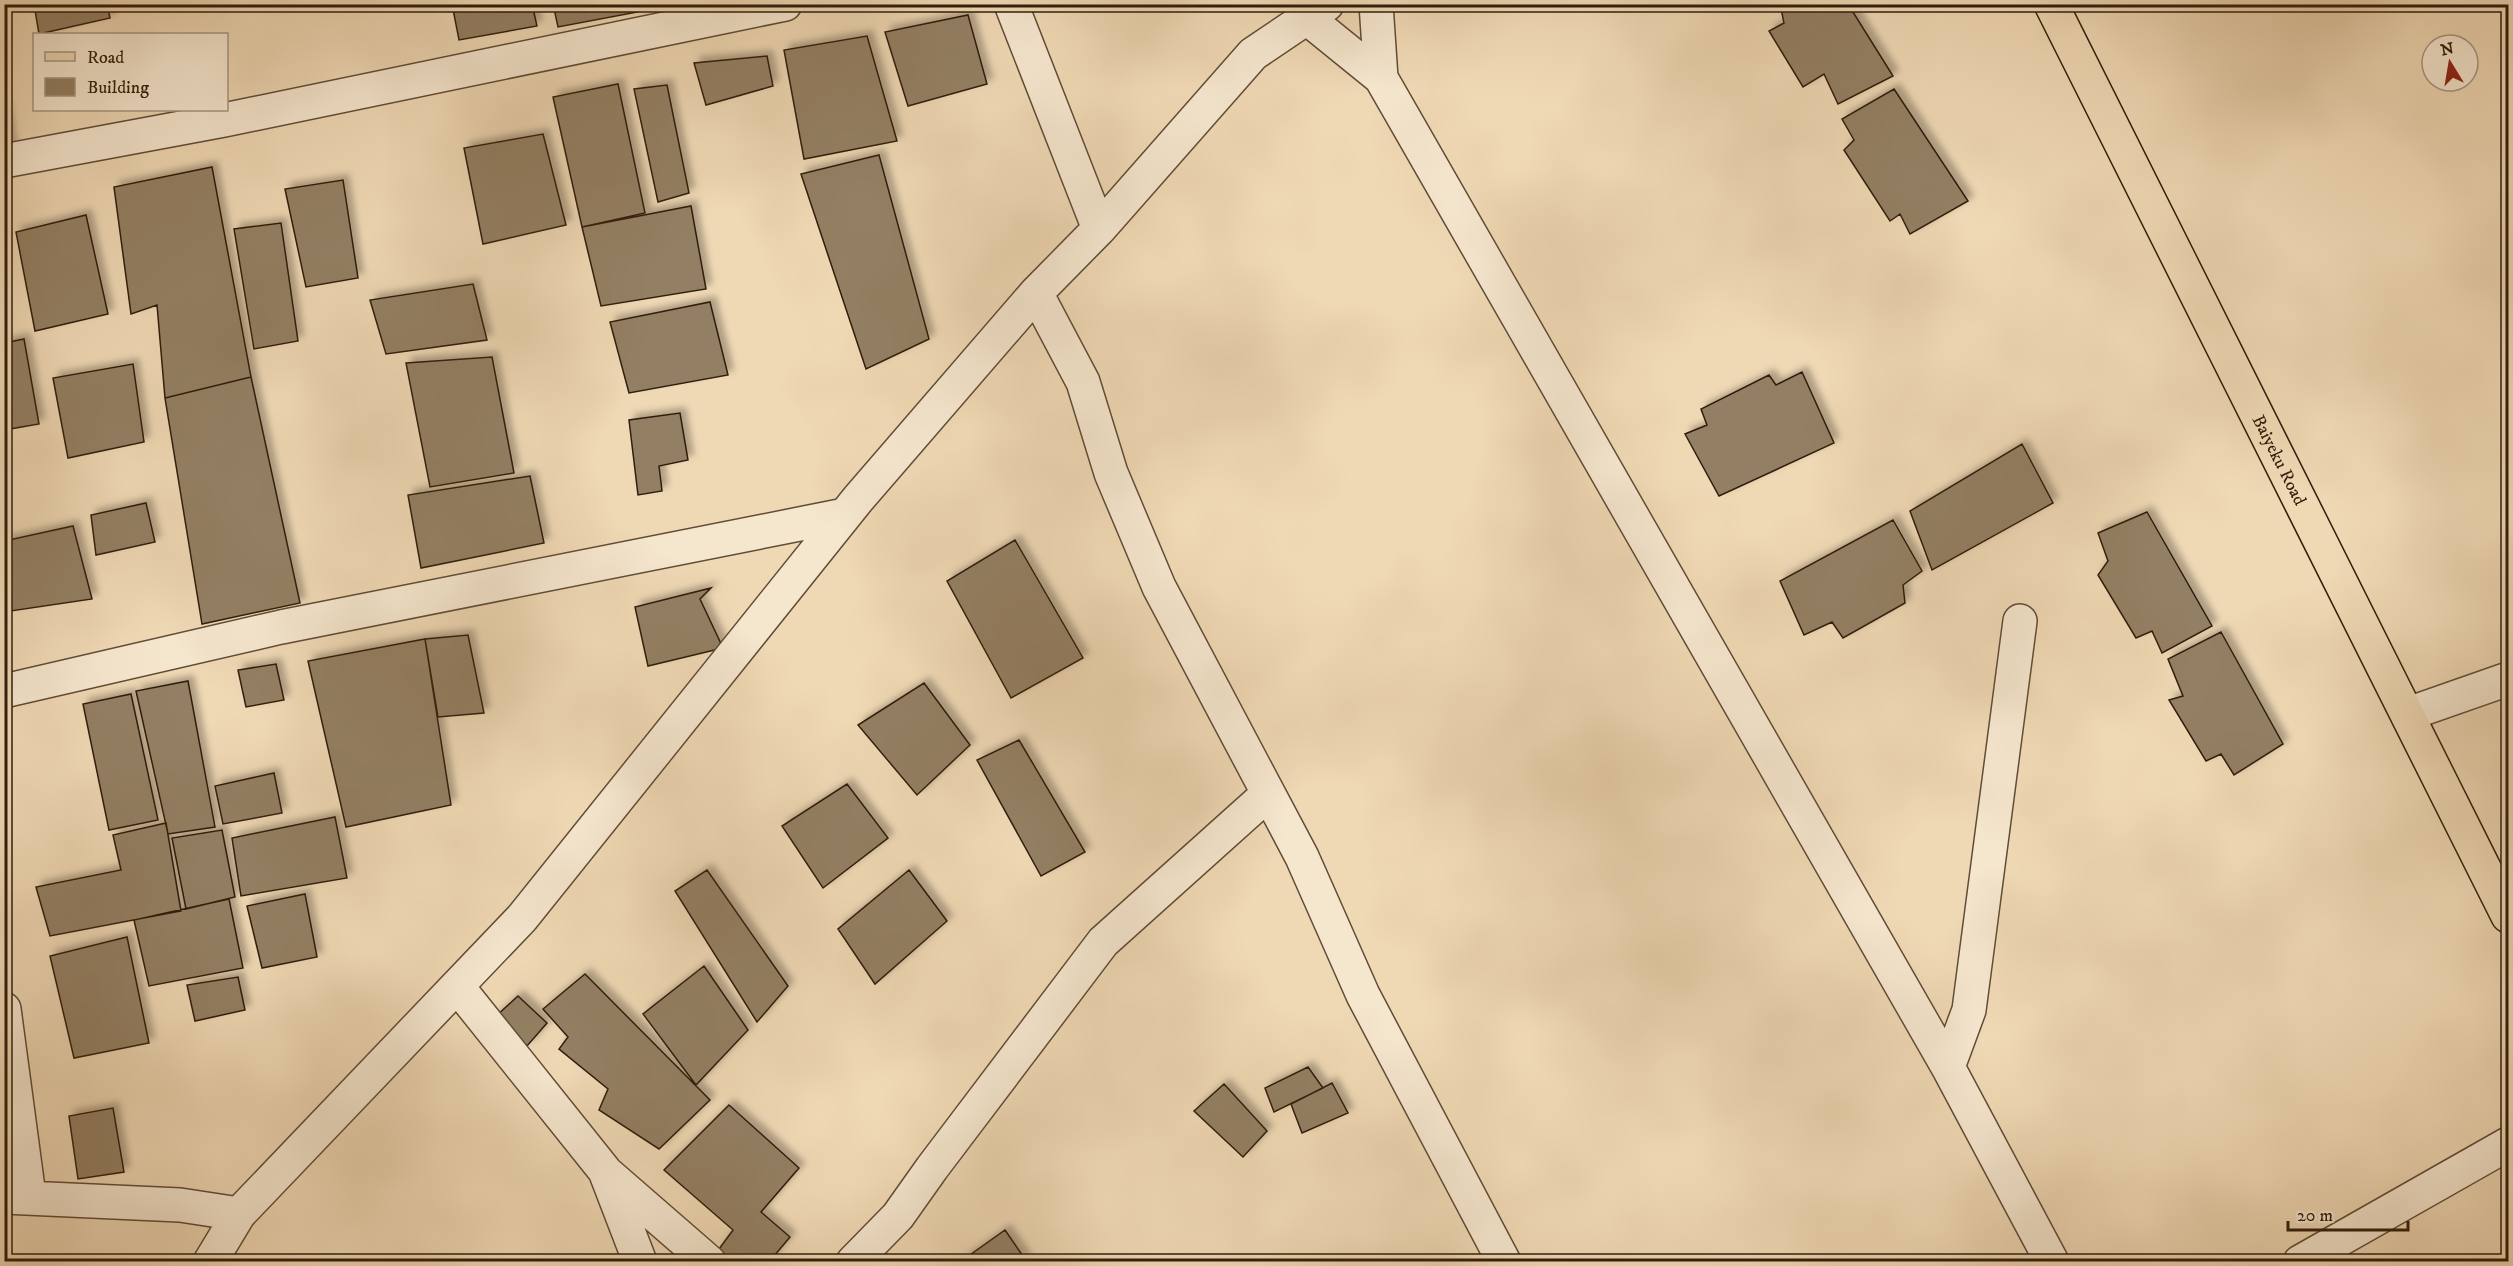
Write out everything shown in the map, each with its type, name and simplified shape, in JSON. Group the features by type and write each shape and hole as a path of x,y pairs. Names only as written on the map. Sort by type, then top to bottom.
{"main road":[{"name":"Baiyeku Road","path":"2051,4 2508,916"}],"street":[{"path":"4,161 224,120 785,4"},
{"path":"1011,4 1099,229"},
{"path":"1376,4 1381,78"},
{"path":"210,1262 239,1214 522,918 845,515 1036,293 1099,229 1253,54 1317,11 1381,78 1948,1067 2052,1262"},
{"path":"1036,293 1083,382 1111,473 1160,587 1302,857 1374,1016 1504,1262"},
{"path":"4,691 281,627 845,515"},
{"path":"1948,1067 1969,1010 2020,621"},
{"path":"2408,714 2508,680"},
{"path":"853,1262 898,1216 1103,942 1268,794"},
{"path":"457,986 604,1171 710,1262"},
{"path":"4,1010 17,1196 180,1205 239,1214"},
{"path":"2300,1262 2508,1144"},
{"path":"604,1171 640,1262"}],"building":[{"path":"34,4 107,4 110,18 39,33"},
{"path":"452,4 532,4 537,26 459,40"},
{"path":"553,4 642,4 643,11 558,27"},
{"path":"1780,4 1848,4 1893,76 1838,104 1824,74 1803,87 1769,31 1784,23"},
{"path":"968,15 987,84 908,106 885,32"},
{"path":"867,36 897,141 804,159 784,50"},
{"path":"767,56 773,86 706,105 694,63"},
{"path":"618,84 645,213 582,227 553,97"},
{"path":"667,85 689,193 658,202 634,89"},
{"path":"1894,89 1968,201 1910,234 1900,214 1890,221 1844,150 1854,140 1842,119"},
{"path":"4,104 11,149 4,149"},
{"path":"543,134 566,225 483,244 464,148"},
{"path":"879,155 929,339 866,369 801,174"},
{"path":"212,167 251,377 165,398 157,305 131,314 114,187"},
{"path":"343,180 358,278 306,287 285,189"},
{"path":"691,206 706,289 601,306 582,227"},
{"path":"86,215 108,314 35,331 16,232"},
{"path":"281,223 298,341 254,349 234,229"},
{"path":"473,284 487,340 386,354 370,300"},
{"path":"710,302 728,375 629,393 610,322"},
{"path":"24,339 39,424 4,430 4,343"},
{"path":"492,357 514,473 430,487 406,363"},
{"path":"133,364 144,442 68,458 53,378"},
{"path":"1802,372 1834,443 1719,496 1685,434 1707,425 1701,409 1769,375 1776,385"},
{"path":"251,377 300,603 202,624 165,398"},
{"path":"680,413 688,460 659,466 662,491 638,495 629,420"},
{"path":"2022,444 2053,503 1932,570 1910,511"},
{"path":"530,476 544,543 421,568 408,495"},
{"path":"146,503 155,542 96,555 91,515"},
{"path":"2147,512 2212,626 2162,653 2152,631 2136,638 2098,575 2108,561 2098,533"},
{"path":"1893,520 1922,571 1903,585 1905,603 1843,638 1832,622 1804,635 1780,581"},
{"path":"73,526 92,599 4,612 4,541"},
{"path":"1015,540 1083,658 1011,698 947,581"},
{"path":"711,588 700,599 723,648 648,666 635,607"},
{"path":"2221,632 2283,744 2234,775 2221,754 2206,761 2169,700 2183,696 2168,659"},
{"path":"468,635 484,713 438,717 425,639"},
{"path":"425,639 451,805 346,827 308,661"},
{"path":"276,664 284,700 246,707 238,670"},
{"path":"188,681 215,827 168,834 136,691"},
{"path":"924,683 970,745 917,795 858,725"},
{"path":"131,694 158,820 109,830 83,704"},
{"path":"1019,740 1085,852 1041,876 977,760"},
{"path":"274,773 282,813 223,824 215,786"},
{"path":"847,784 888,838 823,888 782,826"},
{"path":"335,817 347,878 241,896 232,838"},
{"path":"166,823 181,911 50,936 36,887 121,870 113,835"},
{"path":"222,830 235,897 186,909 172,838"},
{"path":"707,870 788,986 757,1022 675,891"},
{"path":"909,870 947,921 875,984 838,929"},
{"path":"305,894 317,957 262,968 247,906"},
{"path":"229,899 243,968 149,986 134,920"},
{"path":"127,937 149,1043 74,1058 50,956"},
{"path":"704,966 748,1030 696,1085 643,1014"},
{"path":"585,974 710,1100 659,1149 599,1110 608,1089 559,1049 568,1037 543,1009"},
{"path":"238,977 245,1010 195,1021 187,985"},
{"path":"518,996 547,1023 527,1046 495,1017"},
{"path":"1308,1067 1323,1088 1274,1112 1265,1088"},
{"path":"1332,1083 1348,1113 1302,1133 1291,1104"},
{"path":"1224,1084 1267,1131 1243,1157 1194,1111"},
{"path":"729,1105 799,1168 761,1212 790,1237 769,1262 733,1262 719,1249 733,1230 664,1170"},
{"path":"113,1108 124,1172 78,1179 69,1116"},
{"path":"1005,1230 1027,1262 960,1262"}]}
